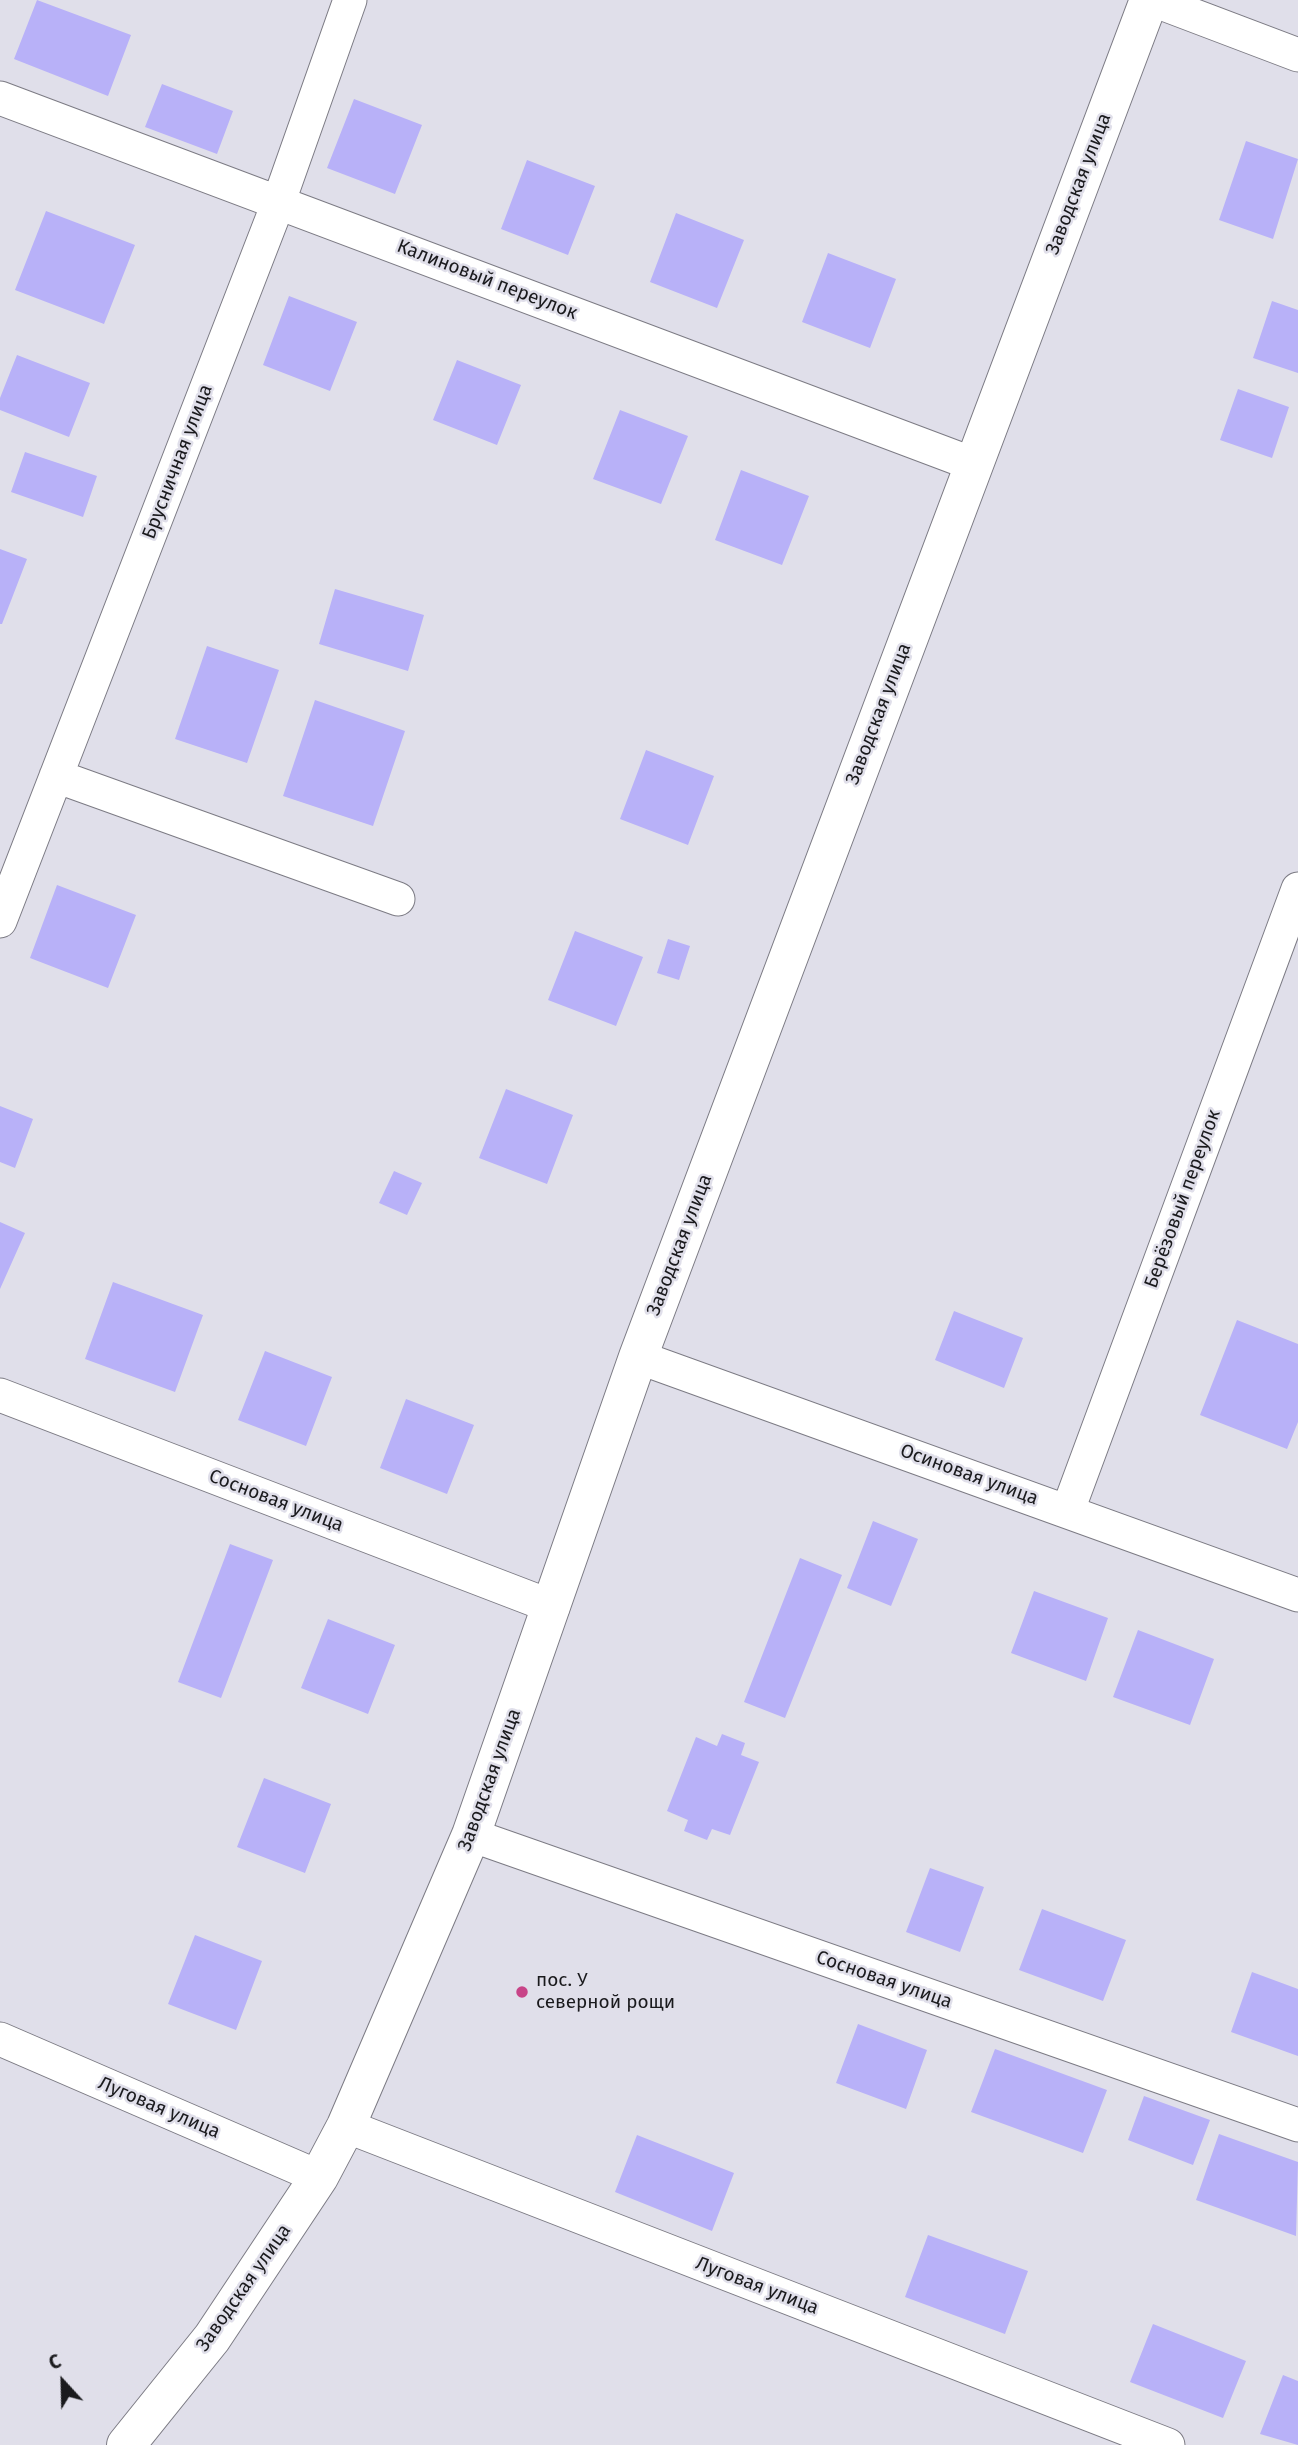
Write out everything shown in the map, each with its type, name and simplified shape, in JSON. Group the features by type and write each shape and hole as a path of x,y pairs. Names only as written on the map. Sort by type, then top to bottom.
{"street":[{"name":"Брусничная улица","path":"0,921 279,201 350,0"},
{"path":"1151,0 1298,55"},
{"name":"Заводская улица","path":"126,2445 212,2338 319,2177 346,2126 471,1835 553,1607 638,1357 973,464 1151,0"},
{"name":"Калиновый переулок","path":"0,98 973,464"},
{"path":"56,776 398,899"},
{"name":"Берёзовый переулок","path":"1068,1510 1298,889"},
{"name":"Осиновая улица","path":"638,1357 1298,1595"},
{"name":"Сосновая улица","path":"0,1395 553,1607"},
{"name":"Сосновая улица","path":"471,1835 1298,2125"},
{"name":"Луговая улица","path":"0,2039 319,2177"},
{"name":"Луговая улица","path":"346,2126 1168,2445"}],"building":[{"path":"37,0 131,35 108,96 14,59"},
{"path":"162,84 233,111 217,154 145,127"},
{"path":"354,99 422,125 395,194 327,168"},
{"path":"1246,141 1298,159 1273,239 1219,220"},
{"path":"527,160 595,186 568,255 501,229"},
{"path":"46,211 135,245 104,324 15,290"},
{"path":"676,213 744,240 717,308 650,282"},
{"path":"828,253 896,279 870,348 802,322"},
{"path":"289,296 357,322 330,391 263,365"},
{"path":"1272,301 1298,310 1298,373 1253,358"},
{"path":"17,355 90,383 69,437 0,410 0,398"},
{"path":"457,360 521,385 497,445 433,420"},
{"path":"1238,389 1289,407 1272,458 1220,440"},
{"path":"620,410 688,436 661,504 593,479"},
{"path":"25,452 97,476 83,517 11,492"},
{"path":"741,470 809,496 782,565 715,540"},
{"path":"0,549 27,559 2,624 0,624"},
{"path":"335,589 424,615 408,671 319,644"},
{"path":"207,646 279,670 247,763 175,739"},
{"path":"315,700 405,731 373,826 283,796"},
{"path":"646,750 714,776 688,845 620,819"},
{"path":"57,885 136,915 108,988 30,958"},
{"path":"575,931 643,957 616,1026 548,1000"},
{"path":"668,939 690,946 679,980 657,973"},
{"path":"506,1089 573,1115 547,1184 479,1158"},
{"path":"0,1106 33,1119 15,1168 0,1162"},
{"path":"394,1171 422,1183 407,1215 379,1203"},
{"path":"0,1222 25,1233 0,1289"},
{"path":"113,1282 203,1315 175,1392 85,1359"},
{"path":"954,1311 1023,1338 1004,1388 935,1360"},
{"path":"1237,1320 1298,1344 1298,1422 1287,1449 1200,1415"},
{"path":"265,1351 332,1377 306,1446 238,1420"},
{"path":"406,1399 474,1425 447,1494 380,1468"},
{"path":"873,1521 918,1539 891,1606 847,1588"},
{"path":"230,1544 273,1560 221,1698 178,1682"},
{"path":"800,1558 842,1575 785,1718 744,1702"},
{"path":"1034,1591 1108,1618 1086,1681 1011,1653"},
{"path":"328,1619 395,1645 368,1714 301,1688"},
{"path":"1138,1630 1214,1659 1190,1725 1113,1697"},
{"path":"722,1734 745,1743 741,1755 759,1762 730,1835 712,1829 707,1840 684,1831 688,1820 667,1811 696,1737 717,1746"},
{"path":"264,1778 331,1804 305,1873 237,1847"},
{"path":"930,1868 984,1887 960,1952 906,1932"},
{"path":"1042,1909 1126,1940 1103,2001 1019,1970"},
{"path":"195,1935 262,1961 236,2030 168,2004"},
{"path":"1252,1972 1298,1989 1298,2056 1231,2032"},
{"path":"858,2024 927,2050 906,2109 836,2083"},
{"path":"995,2049 1107,2090 1083,2153 971,2112"},
{"path":"1144,2096 1210,2120 1193,2165 1128,2140"},
{"path":"1219,2134 1298,2162 1296,2236 1196,2200"},
{"path":"637,2135 734,2173 712,2231 615,2192"},
{"path":"928,2235 1028,2271 1005,2334 905,2297"},
{"path":"1153,2324 1246,2361 1223,2418 1130,2382"},
{"path":"1283,2375 1298,2381 1298,2445 1260,2434"}],"place":[{"name":"пос. У северной рощи","path":"522,1992"}]}
